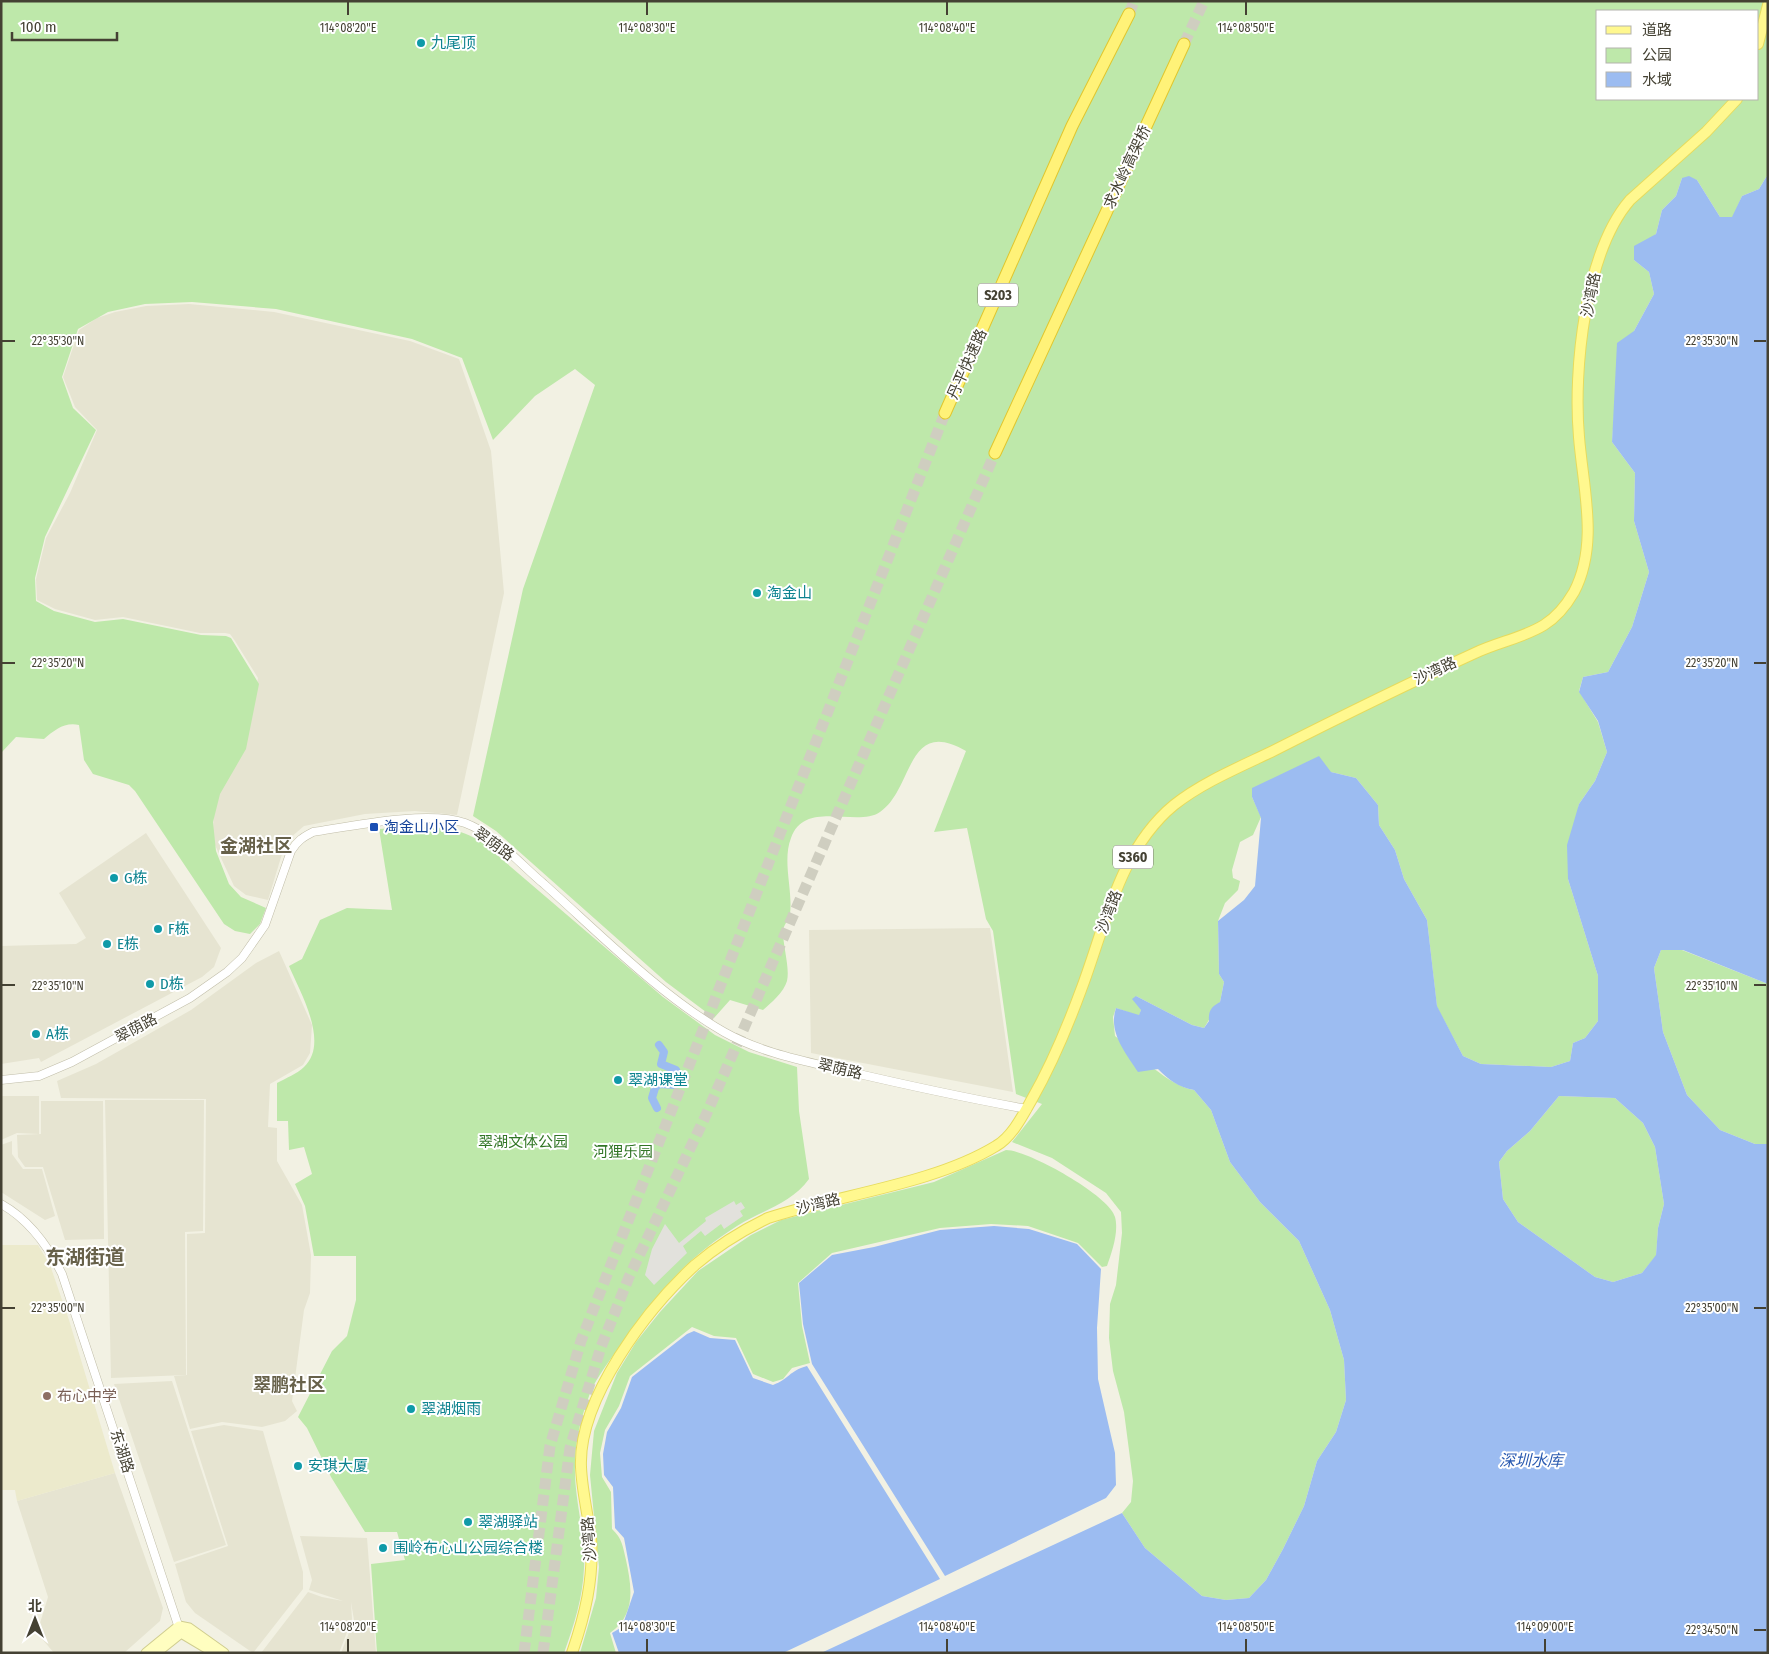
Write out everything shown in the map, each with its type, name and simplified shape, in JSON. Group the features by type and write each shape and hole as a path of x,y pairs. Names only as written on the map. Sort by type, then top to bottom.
{"highway":[{"name":"丹平快速路","path":"945,413 1072,126 1128,14"},
{"name":"求水岭高架桥","path":"995,454 1184,44"}],"main road":[{"path":"1759,40 1768,6"},
{"name":"沙湾路","path":"572,1653 586,1608 592,1565 591,1540 581,1468 584,1436 597,1395 652,1311 697,1264 748,1228 792,1210 934,1173 968,1160 1002,1142 1027,1109 1053,1061 1120,881 1130,860 1162,817 1176,804 1205,785 1376,699 1481,650 1532,632 1548,622 1572,595 1585,563 1588,549 1576,406 1577,380 1592,289 1604,241 1620,212 1630,200 1706,132 1736,100"},
{"path":"146,1653 180,1629 189,1628 224,1653"},
{"path":"156,1653 180,1629"},
{"path":"180,1629 214,1653"}],"street":[{"name":"翠荫路","path":"1,1080 39,1076 72,1062 190,998 227,972 242,958 266,925 291,851 296,842 304,836 313,832 378,821 420,819 464,823 500,846 668,993 724,1032 744,1042 802,1060 930,1091 1027,1109"},
{"name":"东湖路","path":"1,1204 32,1229 51,1254 62,1274 180,1629"}],"shaded area":[{"path":"189,304 274,312 410,341 459,359 491,451 504,593 457,815 415,811 365,814 304,826 290,838 282,854 268,900 246,895 234,886 215,845 213,832 214,803 248,731 258,678 230,634 200,633 123,617 95,620 55,609 37,600 36,579 46,538 70,493 97,430 75,407 63,377 79,330 97,318 115,312 146,306"},
{"path":"146,833 221,948 214,967 202,977 41,1062 39,1058 1,1064 1,946 76,944 86,938 59,893"},
{"path":"990,928 1013,1092 811,1053 809,930"},
{"path":"279,951 312,1025 310,1053 303,1065 270,1084 268,1127 277,1128 277,1161 302,1205 311,1255 310,1293 304,1310 292,1401 297,1411 285,1421 262,1427 222,1422 190,1429 174,1376 187,1375 187,1234 205,1233 206,1099 61,1098 57,1081 96,1064 191,1010 256,963"},
{"path":"1,1096 39,1096 39,1134 17,1133 1,1140"},
{"path":"105,1100 204,1100 203,1231 185,1232 186,1375 111,1378"},
{"path":"41,1101 103,1101 104,1239 65,1240 43,1167 25,1167 18,1157 17,1135 41,1134"},
{"path":"12,1141 12,1154 23,1169 42,1169 55,1216 45,1220 1,1192 1,1145"},
{"path":"734,1201 736,1205 741,1202 745,1208 740,1211 743,1216 724,1229 721,1224 705,1236 701,1231 683,1246 687,1253 654,1285 645,1275 652,1249 665,1224 679,1243 706,1221 705,1218"},
{"name":"布心中学","path":"1,1245 38,1245 50,1265 69,1320 115,1473 17,1501 15,1490 1,1490"},
{"path":"172,1381 226,1545 174,1562 114,1384"},
{"path":"224,1425 263,1431 303,1572 303,1589 253,1653 195,1613 186,1602 175,1564 228,1546 191,1431"},
{"path":"115,1473 163,1608 160,1621 124,1653 54,1653 37,1633 48,1597 17,1501"},
{"path":"300,1536 367,1538 376,1653 341,1653 354,1620 351,1602 352,1619 339,1653 261,1653 308,1592 343,1601 309,1590 312,1580"}],"green space":[{"path":"1,1 1768,1 1768,174 1759,189 1742,196 1733,217 1720,217 1697,180 1682,178 1676,196 1662,210 1656,234 1634,260 1649,272 1654,294 1634,331 1615,402 1612,442 1635,473 1634,521 1649,572 1632,627 1608,672 1583,677 1579,691 1598,722 1607,752 1595,781 1579,804 1568,879 1598,976 1598,1021 1585,1038 1573,1043 1570,1061 1551,1067 1481,1064 1463,1056 1437,1007 1427,920 1404,879 1395,850 1379,825 1378,805 1356,778 1331,772 1252,797 1261,817 1253,835 1240,842 1232,870 1233,878 1240,881 1238,890 1225,903 1218,921 1219,974 1224,982 1220,1002 1204,1028 1192,1025 1136,996 1141,1010 1139,1016 1116,1008 1113,1017 1115,1036 1164,1076 1184,1087 1194,1090 1211,1110 1230,1162 1260,1202 1299,1241 1330,1310 1344,1360 1346,1400 1336,1432 1317,1461 1304,1506 1283,1549 1266,1580 1249,1598 1226,1600 1202,1596 1145,1548 1122,1513 1131,1502 1133,1481 1124,1412 1113,1371 1109,1338 1110,1304 1116,1285 1122,1233 1121,1212 1106,1193 1052,1158 1012,1142 1042,1104 1016,1094 993,931 986,919 967,828 934,832 966,751 946,743 932,743 921,749 891,801 880,812 870,816 858,817 819,817 808,820 798,826 791,838 787,856 791,905 783,932 788,970 787,981 777,997 763,1010 730,1000 714,1018 666,982 496,831 473,816 523,589 595,385 575,369 535,396 493,440 462,358 412,339 276,309 192,302 145,304 108,312 78,329 62,377 73,408 96,430 45,537 35,578 36,601 54,611 95,622 123,619 201,635 231,638 259,684 246,749 220,794 213,822 216,851 229,884 241,897 266,908 260,924 250,934 235,931 224,924 135,791 129,785 93,774 84,760 79,725 64,726 44,739 16,737 1,753"},
{"name":"翠湖文体公园","path":"412,827 449,829 483,843 663,997 715,1035 749,1052 797,1067 799,1111 809,1179 794,1195 737,1226 718,1239 685,1267 643,1314 604,1368 590,1393 580,1424 575,1457 576,1491 584,1555 582,1590 564,1653 377,1653 371,1564 405,1560 397,1532 365,1532 331,1477 307,1428 298,1417 332,1351 347,1336 356,1300 356,1256 314,1256 305,1206 295,1184 312,1174 304,1147 289,1150 288,1121 277,1121 277,1083 304,1067 311,1057 314,1045 314,1031 310,1017 289,966 302,959 320,920 347,908 392,910 379,829"},
{"path":"1661,950 1682,950 1768,984 1768,1144 1755,1144 1720,1130 1687,1095 1663,1032 1654,968"},
{"path":"1559,1096 1615,1098 1643,1123 1655,1147 1664,1204 1658,1228 1656,1256 1642,1273 1613,1282 1595,1277 1518,1222 1503,1199 1499,1162 1507,1151 1530,1131"},
{"path":"1006,1150 1032,1158 1067,1176 1110,1208 1115,1217 1116,1229 1107,1266 1102,1267 1078,1243 1028,1226 991,1224 940,1228 832,1253 798,1283 802,1326 810,1363 792,1368 783,1379 773,1382 753,1374 736,1338 714,1336 692,1327 630,1376 619,1406 605,1430 600,1453 602,1477 611,1492 612,1529 620,1539 624,1551 630,1581 630,1600 624,1618 610,1633 616,1653 580,1653 596,1598 599,1567 590,1475 594,1431 617,1373 636,1342 660,1312 698,1271 751,1235 781,1220 934,1182"}],"water":[{"name":"深圳水库","path":"1768,174 1768,984 1683,950 1661,950 1654,968 1663,1032 1687,1095 1720,1130 1755,1144 1768,1144 1768,1653 821,1653 1122,1513 1145,1548 1202,1596 1226,1600 1249,1598 1266,1580 1304,1506 1317,1461 1336,1432 1346,1400 1344,1360 1330,1310 1299,1241 1260,1202 1230,1162 1211,1110 1194,1090 1174,1082 1158,1069 1138,1072 1116,1034 1114,1017 1116,1008 1139,1015 1141,1010 1132,999 1136,996 1192,1025 1204,1028 1209,1021 1211,1009 1220,1002 1224,982 1219,974 1218,921 1244,900 1255,886 1261,818 1252,797 1252,788 1319,756 1331,772 1356,778 1378,805 1379,825 1395,850 1404,879 1427,920 1437,1006 1463,1056 1481,1064 1551,1067 1570,1061 1573,1043 1585,1038 1598,1021 1598,976 1568,879 1567,845 1579,804 1595,781 1607,752 1598,721 1579,692 1583,677 1608,672 1632,627 1649,572 1634,521 1635,473 1612,442 1617,343 1634,331 1654,294 1649,272 1634,260 1634,246 1656,234 1662,210 1676,196 1682,178 1689,176 1697,180 1720,217 1732,217 1742,196 1759,189","holes":["1559,1096 1615,1098 1643,1123 1655,1147 1664,1204 1658,1228 1656,1255 1642,1273 1613,1282 1595,1277 1518,1222 1503,1199 1499,1162 1507,1151 1530,1131"]},
{"path":"994,1226 1029,1229 1077,1244 1101,1269 1097,1328 1098,1379 1115,1453 1116,1485 1106,1498 945,1576 812,1364 803,1324 799,1283 832,1255 874,1247 940,1230"},
{"path":"694,1331 710,1338 735,1340 753,1378 773,1385 796,1370 807,1366 940,1579 783,1653 619,1653 612,1633 622,1627 634,1592 624,1538 615,1528 613,1487 604,1475 603,1454 607,1432 621,1408 632,1377 687,1334"}],"waterway":[{"path":"657,1108 652,1098 655,1088 659,1084 675,1085 679,1078 676,1070 661,1064 664,1052 659,1045"}],"tunnel":[{"path":"1129,14 1134,1"},
{"path":"1184,44 1204,1"},
{"path":"524,1653 550,1446 581,1341 945,413"},
{"path":"543,1653 570,1448 601,1347 629,1277 706,1115 995,453"}],"place":[{"name":"九尾顶","path":"421,43"},
{"name":"淘金山","path":"757,593"},
{"name":"淘金山小区","path":"374,827"},
{"name":"G栋","path":"114,878"},
{"name":"F栋","path":"158,929"},
{"name":"E栋","path":"107,944"},
{"name":"D栋","path":"150,984"},
{"name":"A栋","path":"36,1034"},
{"name":"翠湖课堂","path":"618,1080"},
{"name":"布心中学","path":"47,1396"},
{"name":"翠湖烟雨","path":"411,1409"},
{"name":"安琪大厦","path":"298,1466"},
{"name":"翠湖驿站","path":"468,1522"},
{"name":"围岭布心山公园综合楼","path":"383,1548"}],"district":[{"name":"金湖社区","path":"256,846"},
{"name":"东湖街道","path":"85,1257"},
{"name":"翠鹏社区","path":"289,1385"}],"park label":[{"name":"河狸乐园","path":"623,1152"}]}
